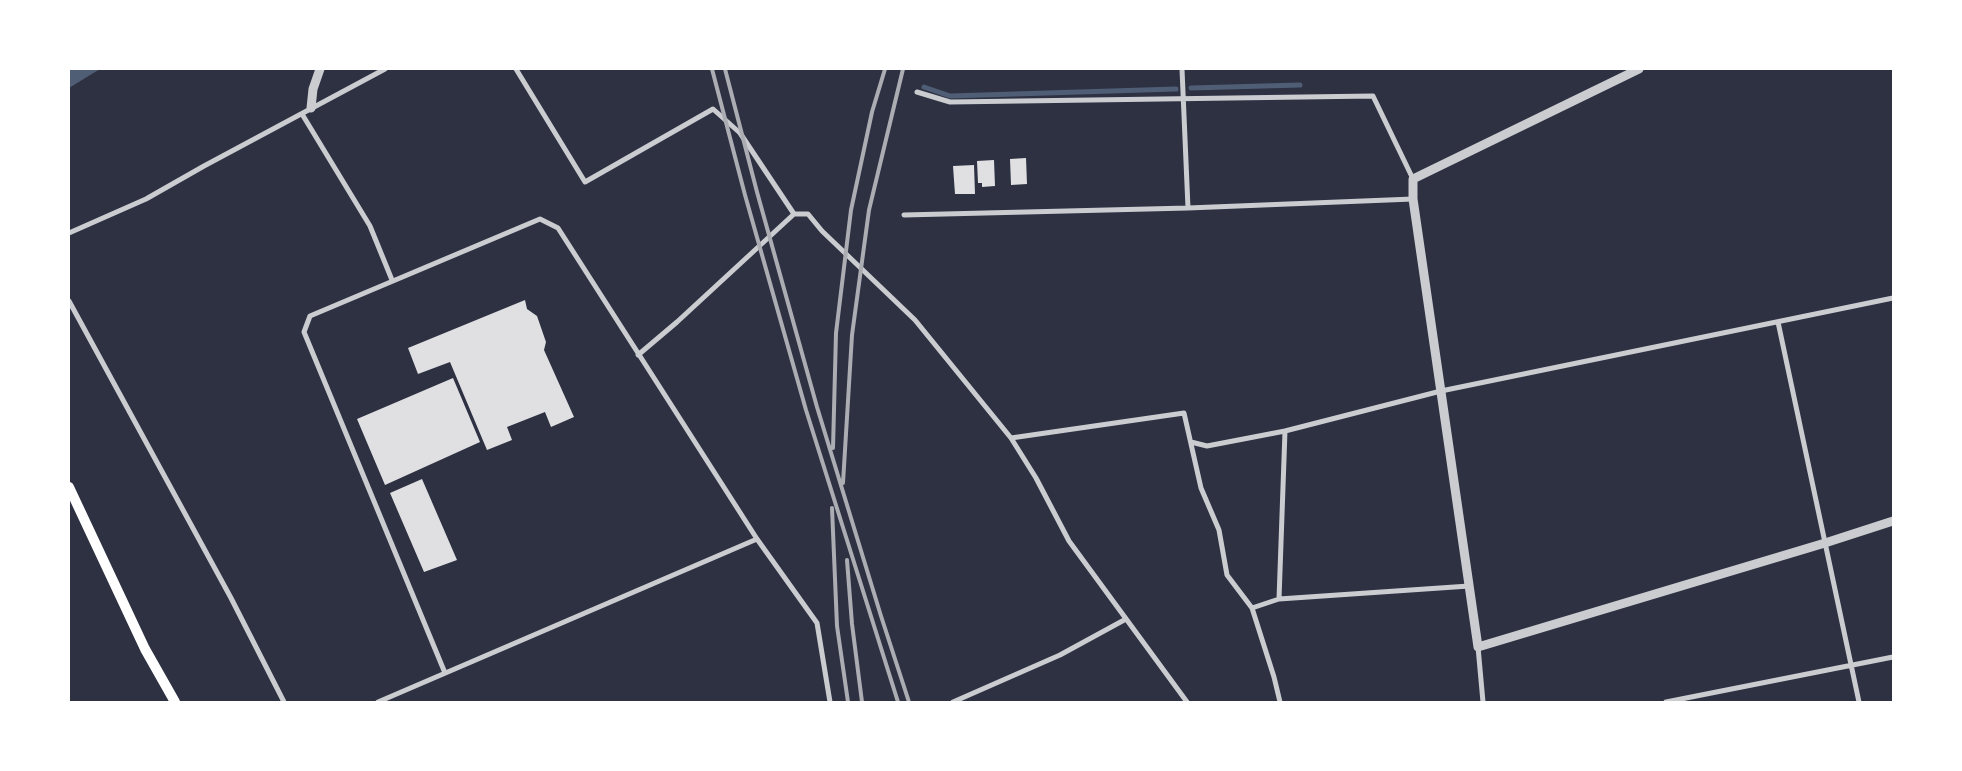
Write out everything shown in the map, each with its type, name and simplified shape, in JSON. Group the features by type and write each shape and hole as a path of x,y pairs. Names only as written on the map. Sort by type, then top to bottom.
{"main road":[{"path":"69,487 145,649 175,702"}],"street":[{"path":"311,108 313,89 320,69"},
{"path":"69,233 146,199 385,69"},
{"path":"516,69 585,182 713,109 740,133 794,214"},
{"path":"1182,69 1188,208"},
{"path":"1413,179 1639,69"},
{"path":"917,92 950,102 1374,96 1413,179 1413,199 1478,647 1483,702"},
{"path":"302,114 370,226 392,280"},
{"path":"904,215 1188,208 1413,199"},
{"path":"638,355 677,322 794,214 808,214 822,231 915,320 1011,438 1036,478 1069,541 1187,702"},
{"path":"445,673 304,332 310,316 540,219 558,228 757,539 817,623 830,702"},
{"path":"1191,442 1207,446 1285,431 1441,391 1893,298"},
{"path":"69,301 231,598 284,702"},
{"path":"1778,322 1859,702"},
{"path":"1011,438 1184,413 1201,488 1219,530 1227,575 1252,608 1280,702"},
{"path":"1279,599 1285,431"},
{"path":"1478,647 1825,544 1893,521"},
{"path":"378,702 757,539"},
{"path":"1252,608 1279,599 1469,586"},
{"path":"954,702 1060,655 1126,620"},
{"path":"1666,702 1893,657"}],"water":[{"path":"69,69 100,69 69,88"}],"building":[{"path":"1026,158 1027,184 1011,185 1010,159"},
{"path":"994,160 995,186 982,187 982,183 978,183 977,161"},
{"path":"974,165 975,194 955,194 953,166"},
{"path":"525,300 527,309 537,316 546,342 544,350 574,417 551,427 545,412 507,427 512,440 487,450 450,362 418,374 408,348"},
{"path":"453,378 480,442 385,485 357,419"},
{"path":"422,479 457,560 424,572 390,493"}],"waterway":[{"path":"1191,88 1300,85"},
{"path":"924,87 950,96 1176,89"}],"railway":[{"path":"712,69 745,195 806,410 898,702"},
{"path":"725,69 817,407 909,702"},
{"path":"833,448 836,333 851,210 872,112 885,69"},
{"path":"843,483 852,335 869,210 903,69"},
{"path":"832,508 837,626 848,702"},
{"path":"847,560 852,624 862,702"}]}
